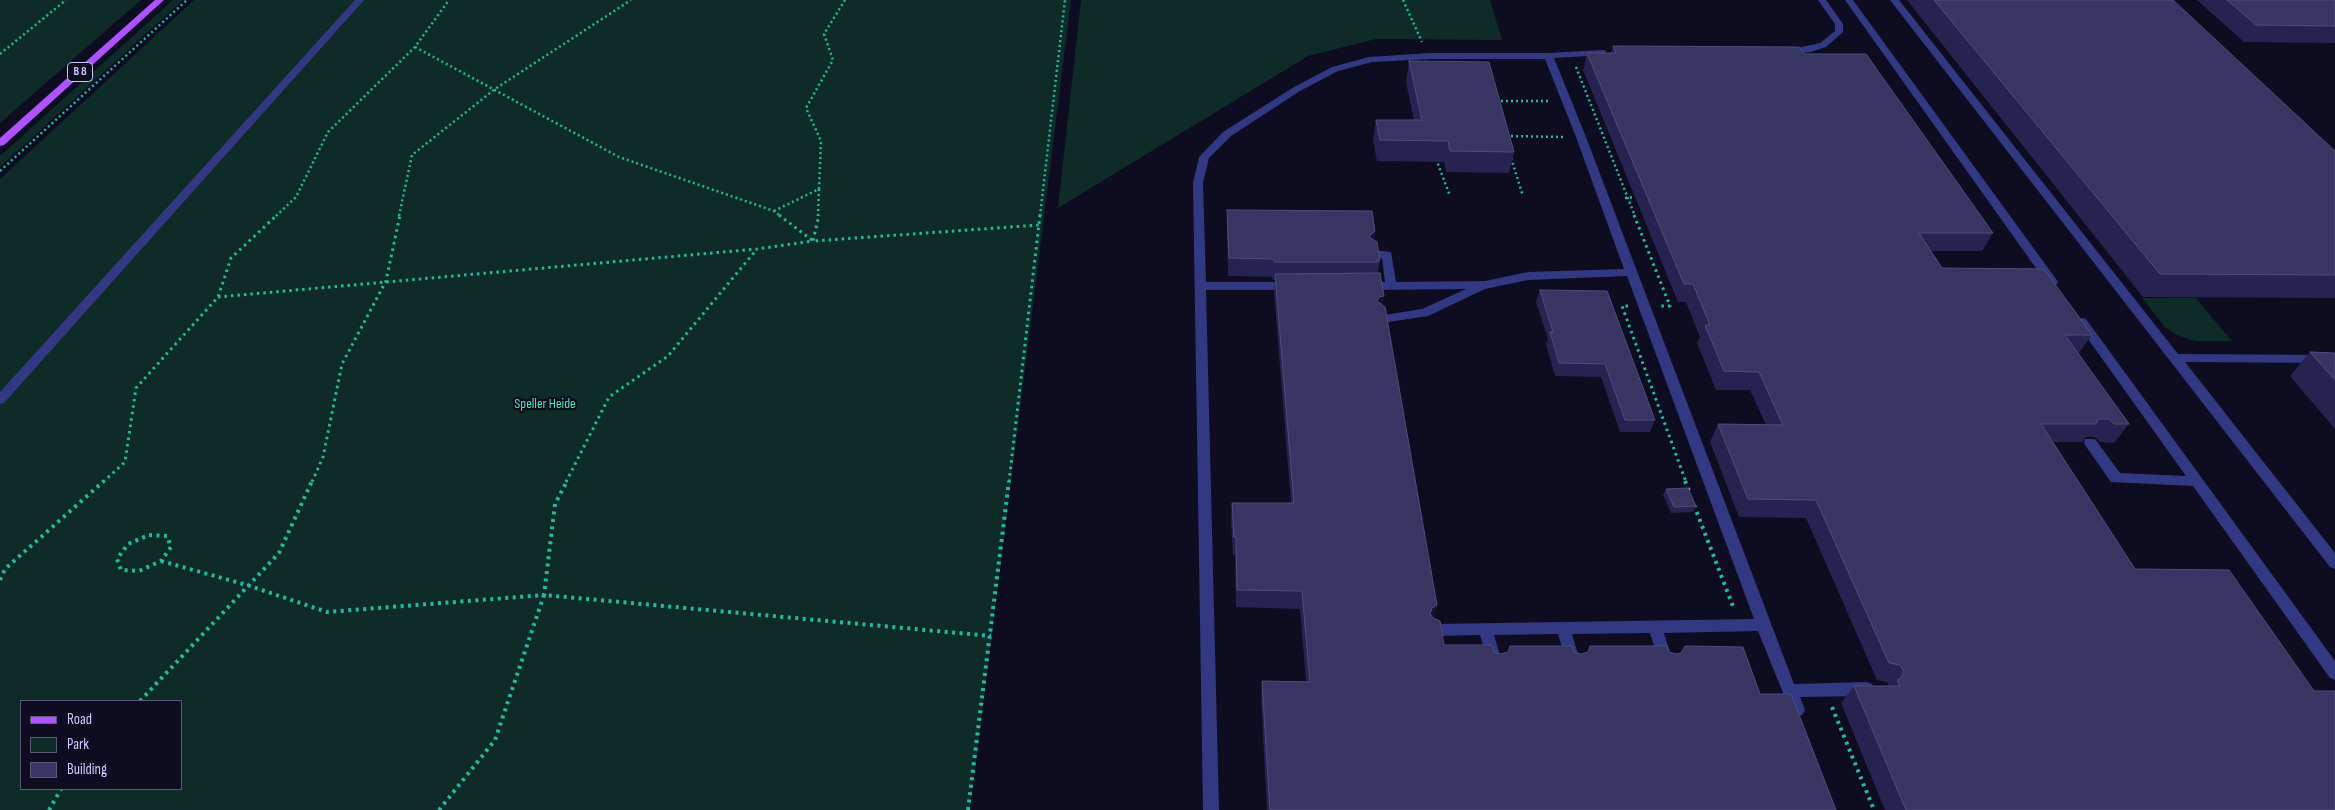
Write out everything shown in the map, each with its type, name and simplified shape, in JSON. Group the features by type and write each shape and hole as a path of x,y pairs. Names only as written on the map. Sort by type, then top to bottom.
{"main road":[{"name":"B 8","path":"0,144 160,0"}],"lane":[{"path":"0,400 360,0"},
{"path":"1776,54 1811,49 1823,45 1839,32 1839,24 1822,0"},
{"path":"1849,0 2060,292"},
{"path":"1894,0 2335,563"},
{"path":"1211,810 1198,183 1204,158 1227,134 1297,89 1335,69 1372,59 1429,56 1548,56 1576,53 1614,53"},
{"path":"1548,56 1800,718"},
{"path":"1374,254 1387,254 1390,286"},
{"path":"1351,286 1485,285 1528,276 1630,272"},
{"path":"1382,319 1424,313 1485,285"},
{"path":"1201,286 1301,286"},
{"path":"2077,316 2335,673"},
{"path":"2174,358 2335,359"},
{"path":"2090,442 2116,478 2195,481"},
{"path":"1434,630 1763,625"},
{"path":"1655,627 1667,664"},
{"path":"1485,628 1495,663"},
{"path":"1563,628 1574,663"},
{"path":"1789,691 1881,689"}],"path":[{"path":"0,54 66,0"},
{"path":"0,171 188,0"},
{"path":"0,580 4,569 125,462 136,388 218,297 231,258 296,198 328,132 415,47 449,0"},
{"path":"141,700 246,585 279,553 323,457 342,364 386,281 412,155 495,89 631,0"},
{"path":"813,241 820,209 821,141 806,108 833,60 824,34 845,0"},
{"path":"968,810 991,636 1065,0"},
{"path":"1403,0 1429,56"},
{"path":"415,47 619,157 774,211 813,241"},
{"path":"1491,102 1596,101"},
{"path":"1498,136 1610,137"},
{"path":"1504,136 1507,145"},
{"path":"1510,153 1523,196"},
{"path":"1435,156 1450,196"},
{"path":"774,211 819,189"},
{"path":"218,297 757,249 813,241 1039,225"},
{"path":"439,810 495,740 544,595 555,504 608,397 668,356 757,249"},
{"path":"161,561 171,547 167,536 149,535 128,544 117,559 121,570 139,571 161,561 246,585 327,612 544,595 991,636"},
{"path":"1825,690 1874,810"},
{"path":"49,810 60,790"}],"green space":[{"path":"0,0 141,0 0,123"},
{"path":"173,0 183,0 0,167 0,156"},
{"path":"194,0 357,0 0,396 0,179"},
{"name":"Speller Heide","path":"363,0 1071,0 970,810 0,810 0,405"},
{"path":"1081,0 1490,0 1502,40 1376,39 1308,56 1058,208"},
{"path":"2142,298 2196,298 2232,341 2195,341 2177,335 2165,327"}],"building":[{"path":"1934,0 2173,0 2335,151 2335,275 2160,274"},
{"path":"2227,0 2335,0 2335,26 2256,25"},
{"path":"1613,46 1799,47 1804,54 1866,54 1993,233 1919,233 1942,268 2044,269 2092,335 2065,335 2129,424 2114,424 2109,419 2098,419 2096,424 2041,424 2135,569 2229,570 2314,691 2335,691 2335,810 1906,810 1854,686 1900,686 1897,680 1901,678 1904,671 1900,665 1889,663 1816,500 1748,499 1718,424 1783,425 1759,372 1724,371 1705,325 1710,325 1693,284 1684,284 1587,53 1616,53"},
{"path":"1409,61 1489,62 1514,152 1450,151 1448,141 1380,140 1376,120 1422,120"},
{"path":"1227,210 1372,211 1375,231 1369,237 1377,242 1380,260 1378,262 1274,262 1274,259 1229,258"},
{"path":"1380,273 1384,296 1379,297 1377,301 1385,307 1437,605 1432,608 1430,614 1433,618 1440,621 1444,645 1492,645 1494,652 1500,654 1508,652 1510,646 1572,646 1574,652 1581,654 1588,652 1590,646 1667,646 1669,652 1676,654 1681,653 1685,646 1743,647 1760,694 1791,694 1836,810 1270,810 1262,681 1310,682 1302,591 1237,590 1236,537 1234,537 1232,503 1294,503 1275,274"},
{"path":"1540,290 1607,291 1655,420 1625,420 1605,364 1559,363 1550,332 1553,332"},
{"path":"2310,352 2335,353 2335,380"},
{"path":"1688,488 1696,506 1674,507 1666,489"}]}
